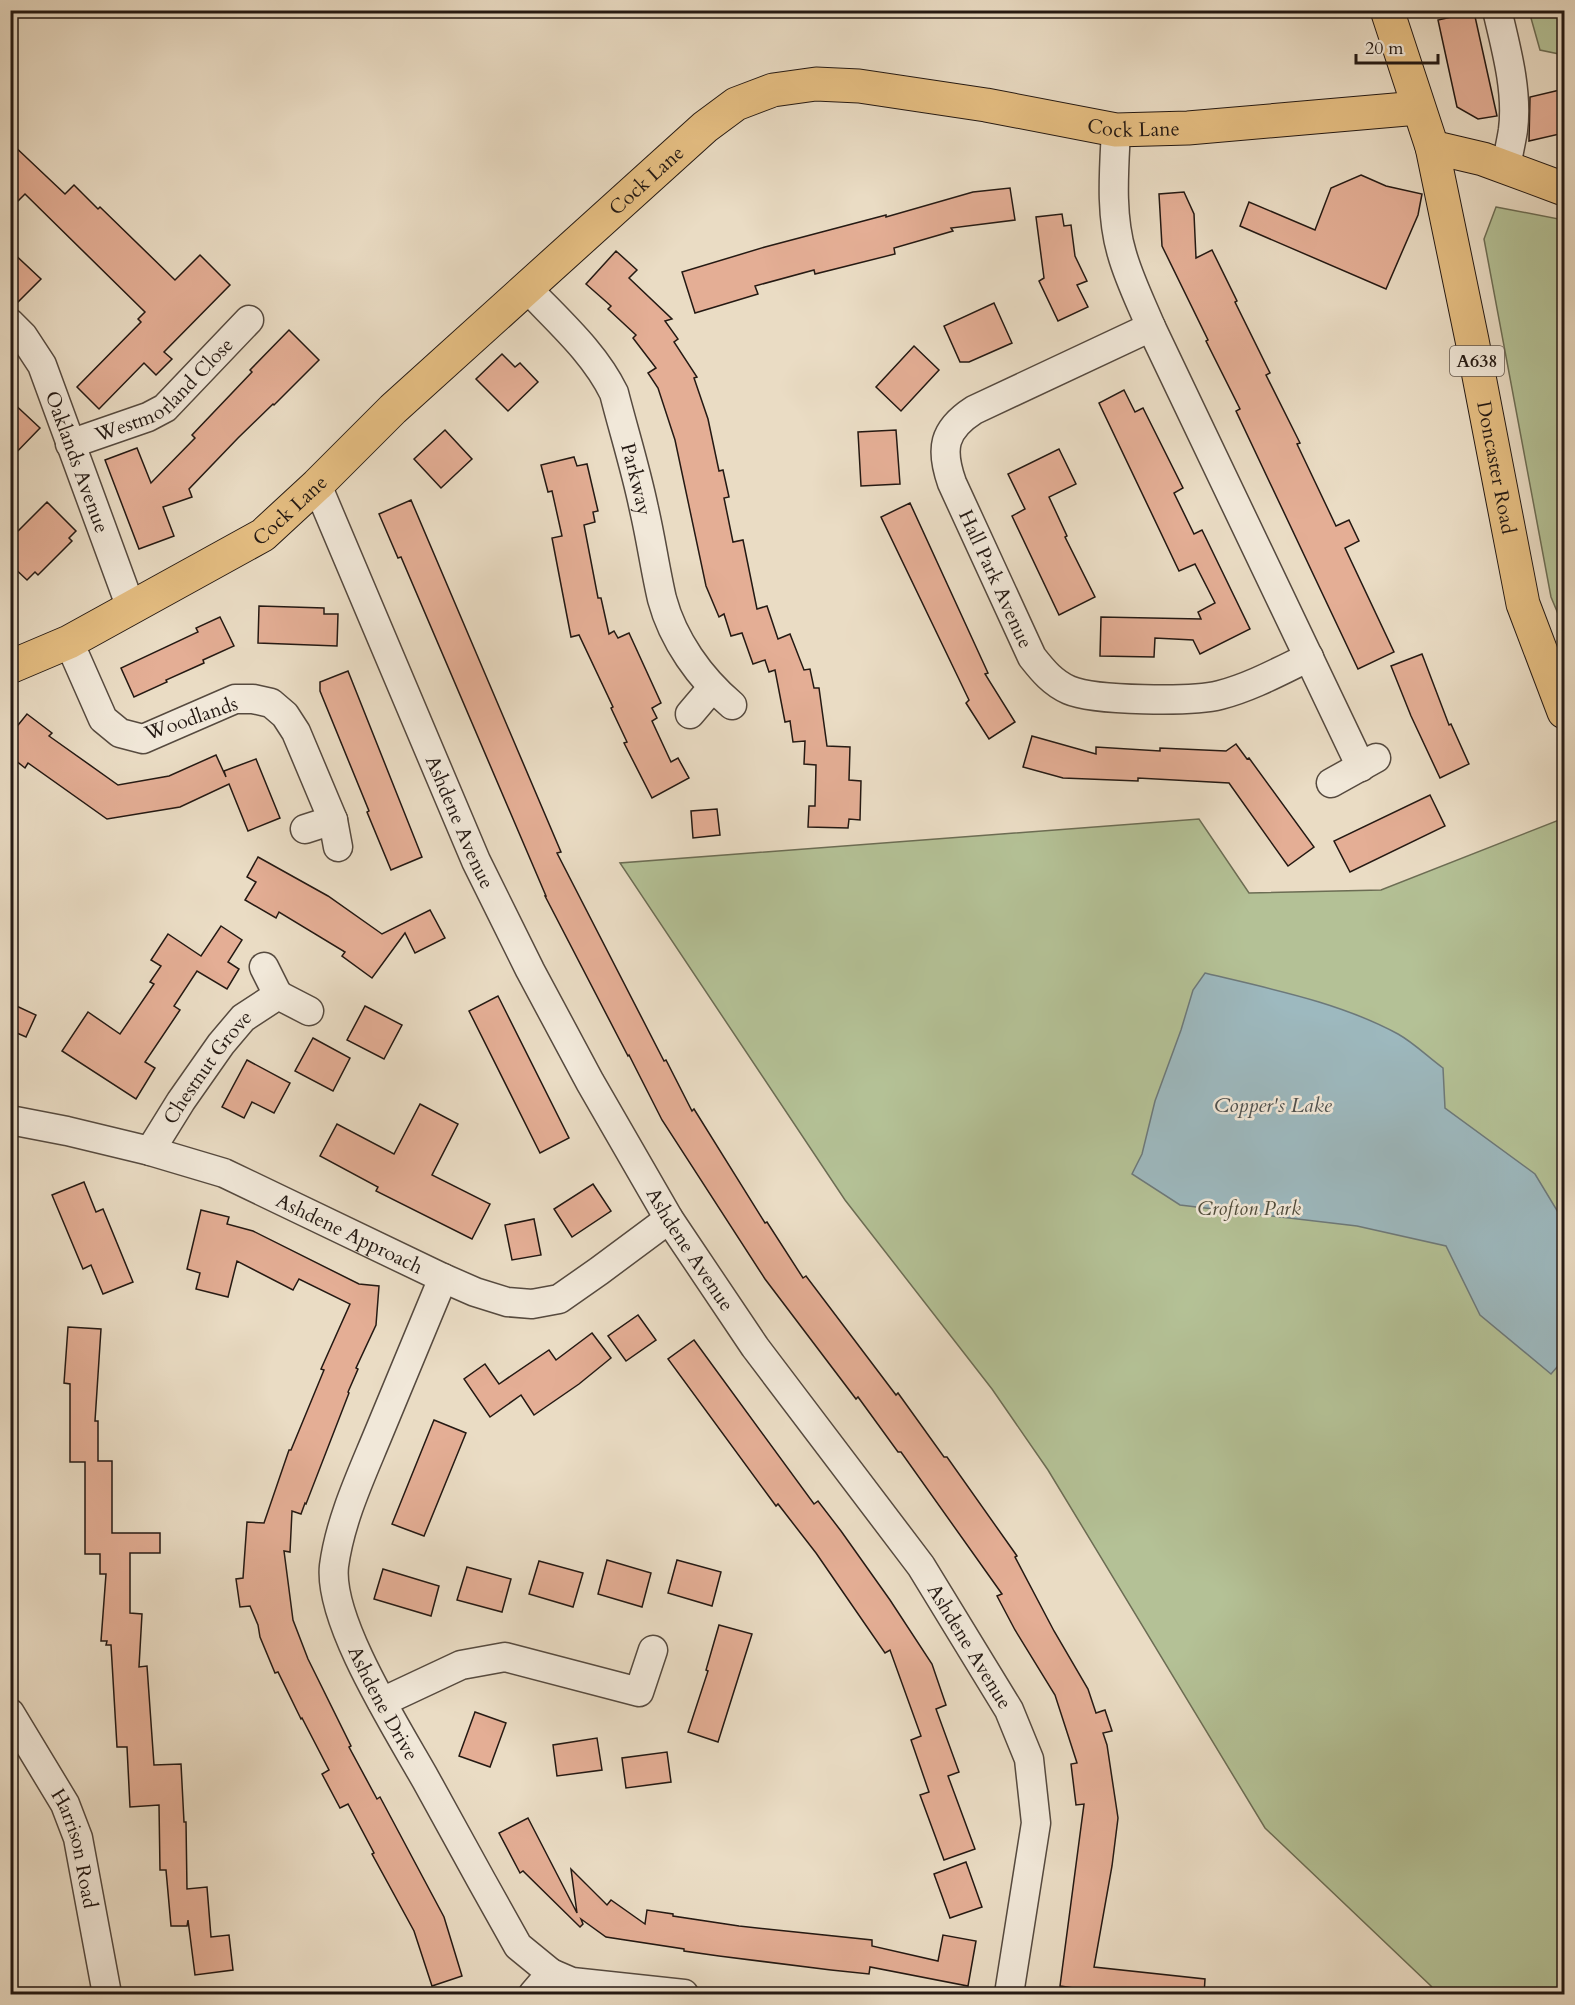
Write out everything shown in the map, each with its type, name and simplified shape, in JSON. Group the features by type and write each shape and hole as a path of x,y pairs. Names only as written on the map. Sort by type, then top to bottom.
{"main road":[{"name":"Doncaster Road","path":"1387,10 1432,147 1470,328 1523,604 1564,712"},
{"name":"Cock Lane","path":"10,667 69,642 263,535 393,409 705,127 736,104 773,90 816,84 859,86 986,105 1116,130 1188,128 1418,108"},
{"path":"1432,147 1483,159 1564,189"}],"street":[{"path":"1497,10 1512,81 1514,129 1506,167"},
{"path":"1116,130 1116,222 1122,253 1151,327 1309,657 1368,763 1331,783"},
{"name":"Parkway","path":"527,288 593,358 606,376 614,393 644,507 663,601 677,636 722,697 690,714"},
{"name":"Westmorland Close","path":"70,444 148,417 165,408 249,320"},
{"name":"Oaklands Avenue","path":"10,323 42,365 131,608"},
{"name":"Hall Park Avenue","path":"1151,327 974,410 953,427 948,436 945,452 946,466 952,483 1032,657 1048,677 1069,690 1092,697 1195,699 1236,691 1309,657"},
{"name":"Ashdene Avenue","path":"317,485 476,861 530,970 590,1082 669,1219 755,1347 921,1566 1009,1710 1029,1760 1036,1823 1009,1995"},
{"name":"Woodlands","path":"69,642 103,719 120,734 143,739 235,699 253,699 270,703 285,715 296,732 336,833 305,829"},
{"path":"264,967 278,995 309,1011"},
{"name":"Chestnut Grove","path":"150,1151 181,1101 221,1044 243,1018 278,995"},
{"name":"Ashdene Approach","path":"10,1120 150,1151 224,1173 443,1278 475,1292 507,1302 532,1304 559,1299 669,1219"},
{"name":"Ashdene Drive","path":"443,1278 357,1488 343,1528 334,1566 335,1588 340,1610 356,1652 382,1702 518,1946 542,1984 572,1982 684,1995"},
{"path":"382,1702 461,1665 504,1657 639,1692 653,1650"},
{"name":"Harrison Road","path":"10,1713 65,1804 78,1838 107,1995"}],"green space":[{"path":"1529,11 1564,11 1564,55 1540,50"},
{"path":"1496,207 1564,220 1564,628 1551,597 1484,239"},
{"name":"Crofton Park","path":"1564,818 1564,1994 1437,1994 1265,1828 1048,1470 992,1389 845,1200 620,863 1199,819 1249,893 1381,890"}],"water":[{"name":"Copper's Lake","path":"1205,973 1328,1005 1398,1034 1443,1068 1445,1108 1535,1174 1564,1222 1564,1359 1551,1374 1480,1315 1446,1246 1357,1226 1180,1205 1132,1174 1142,1154 1155,1101 1193,990"}],"building":[{"path":"1474,12 1497,116 1478,119 1457,107 1438,20"},
{"path":"1564,89 1564,133 1529,141 1530,97"},
{"path":"10,142 65,194 74,185 175,280 200,255 230,285 164,352 172,359 156,375 144,363 99,409 77,387 141,322 138,319 145,312 25,194 10,209"},
{"path":"1361,175 1386,186 1422,194 1418,215 1386,289 1240,226 1249,202 1315,230 1331,188"},
{"path":"1010,188 1015,220 951,228 953,231 894,248 895,254 815,274 814,270 755,286 758,294 695,313 682,272 765,247 886,215 886,217 973,192"},
{"path":"1184,192 1194,214 1196,258 1212,250 1270,373 1266,375 1300,443 1297,444 1336,526 1349,520 1359,541 1345,548 1394,652 1358,669 1236,411 1240,409 1162,246 1159,194"},
{"path":"1062,214 1064,226 1071,225 1075,256 1087,281 1077,285 1088,307 1058,321 1039,281 1044,278 1036,217"},
{"path":"10,250 41,279 13,307 10,307"},
{"path":"616,251 637,270 629,278 672,319 665,321 678,339 674,342 697,377 694,378 708,419 719,471 723,470 729,497 724,498 733,542 743,540 757,609 767,606 778,639 790,634 804,670 810,669 814,688 819,688 827,746 850,747 849,780 861,781 860,820 849,819 848,828 808,827 809,806 815,806 816,765 804,764 805,741 793,742 790,721 785,722 775,670 769,672 765,660 753,664 742,633 731,636 724,614 719,617 706,586 675,440 658,388 648,373 656,368 633,338 636,335 608,309 611,306 586,284"},
{"path":"994,303 1012,343 969,362 960,362 944,326"},
{"path":"289,330 319,360 189,489 192,497 163,507 174,536 139,549 105,460 137,448 151,483 195,438 192,435"},
{"path":"914,346 939,370 901,411 876,387"},
{"path":"502,354 515,367 520,363 538,382 508,411 476,379"},
{"path":"1124,390 1135,412 1143,408 1183,488 1174,493 1194,534 1202,530 1250,629 1200,654 1193,640 1155,638 1154,657 1100,656 1101,617 1201,619 1198,612 1215,603 1195,564 1179,571 1099,403"},
{"path":"10,400 40,428 10,459"},
{"path":"445,430 472,459 441,488 414,459"},
{"path":"896,430 900,484 861,486 858,432"},
{"path":"1059,449 1076,484 1049,497 1067,536 1065,537 1095,597 1059,615 1012,516 1025,509 1008,474"},
{"path":"574,457 577,466 587,464 598,511 593,512 595,522 584,525 598,598 601,598 609,634 614,631 618,638 629,633 661,703 652,708 657,718 652,721 671,762 678,758 689,778 652,798 624,743 627,742 611,708 613,707 579,635 571,637 552,538 562,536 552,491 548,492 541,465"},
{"path":"411,500 561,852 557,853 692,1111 694,1109 765,1223 767,1222 803,1278 806,1276 896,1395 898,1393 944,1457 947,1457 1017,1556 1015,1557 1054,1631 1088,1689 1096,1713 1105,1710 1112,1731 1103,1733 1107,1745 1118,1818 1094,1967 1205,1979 1204,1995 1122,1995 1060,1986 1084,1804 1076,1805 1071,1764 1077,1763 1055,1695 997,1596 1002,1594 901,1452 898,1452 858,1397 856,1399 765,1279 662,1120 545,896 401,557 398,558 379,514"},
{"path":"47,502 76,531 69,538 72,541 38,575 35,572 27,580 10,564 10,539"},
{"path":"910,503 988,673 985,674 1015,722 989,739 966,703 969,700 881,517"},
{"path":"259,606 324,608 324,614 338,614 337,646 258,643"},
{"path":"220,617 234,646 134,697 121,668 198,632 196,628"},
{"path":"1422,654 1449,725 1451,724 1469,764 1440,778 1391,666"},
{"path":"348,671 422,857 391,870 320,691 320,682"},
{"path":"27,714 52,733 49,736 118,785 169,776 216,755 226,777 224,771 256,759 280,818 248,831 229,784 180,807 107,819 28,763 25,768 10,756 10,735"},
{"path":"1032,736 1096,754 1096,747 1160,751 1160,748 1226,751 1236,744 1247,759 1249,758 1314,847 1288,866 1229,783 1138,778 1138,781 1063,778 1023,767"},
{"path":"1430,795 1445,826 1350,872 1334,841"},
{"path":"717,809 720,835 693,838 691,811"},
{"path":"258,857 328,896 382,934 430,910 445,938 415,953 405,933 372,978 342,956 345,952 279,912 276,918 245,900 256,882 247,877"},
{"path":"221,926 242,940 228,962 239,969 227,989 197,971 174,1006 180,1010 145,1062 155,1068 136,1099 62,1051 88,1012 120,1034 154,984 150,982 161,966 151,960 168,934 201,956"},
{"path":"498,996 569,1138 540,1153 469,1011"},
{"path":"10,1003 36,1015 26,1037 10,1030"},
{"path":"365,1006 402,1025 384,1059 347,1040"},
{"path":"313,1038 350,1058 333,1091 295,1071"},
{"path":"247,1060 290,1083 274,1113 252,1102 244,1118 222,1107"},
{"path":"420,1104 458,1124 432,1175 490,1204 472,1239 376,1191 378,1187 320,1156 337,1124 394,1154"},
{"path":"84,1182 96,1212 103,1209 133,1282 103,1294 91,1265 83,1269 52,1195"},
{"path":"593,1184 611,1211 572,1237 554,1209"},
{"path":"201,1210 229,1217 227,1224 253,1231 359,1284 379,1286 376,1325 356,1368 358,1369 306,1504 301,1514 292,1511 290,1552 284,1551 293,1620 308,1659 351,1746 349,1747 377,1799 380,1797 444,1917 462,1976 432,1986 414,1931 372,1854 374,1853 348,1804 340,1808 322,1774 329,1770 278,1672 275,1673 250,1606 240,1607 236,1579 243,1578 247,1522 264,1523 289,1450 291,1450 324,1370 321,1369 350,1304 299,1279 293,1290 237,1261 228,1297 196,1289 200,1273 187,1269"},
{"path":"534,1219 541,1255 512,1260 505,1225"},
{"path":"638,1315 656,1340 626,1361 608,1336"},
{"path":"68,1327 101,1329 95,1421 98,1421 98,1461 112,1461 112,1533 160,1533 160,1553 130,1553 130,1613 142,1614 139,1667 147,1666 154,1765 181,1764 184,1822 186,1822 187,1889 207,1887 211,1937 229,1935 233,1970 195,1975 188,1920 187,1926 171,1926 166,1870 160,1870 159,1805 130,1807 127,1747 117,1747 111,1645 106,1645 107,1641 101,1641 106,1574 100,1574 100,1554 85,1554 85,1462 70,1462 70,1384 64,1383"},
{"path":"592,1333 611,1358 579,1384 534,1415 521,1395 490,1417 464,1379 485,1364 499,1384 549,1350 556,1360"},
{"path":"694,1340 814,1504 818,1501 841,1531 932,1664 946,1705 936,1709 959,1772 948,1776 975,1849 944,1860 920,1795 929,1792 911,1740 921,1736 890,1650 885,1653 816,1553 778,1504 776,1506 668,1359"},
{"path":"434,1420 466,1433 424,1536 392,1524"},
{"path":"607,1560 651,1573 642,1607 598,1594"},
{"path":"677,1560 721,1572 712,1606 668,1593"},
{"path":"539,1561 583,1573 573,1607 529,1594"},
{"path":"467,1567 511,1579 502,1612 457,1600"},
{"path":"383,1569 439,1586 431,1616 374,1599"},
{"path":"719,1625 752,1634 718,1742 688,1732 708,1671 706,1670"},
{"path":"475,1712 506,1723 490,1767 459,1756"},
{"path":"597,1738 602,1770 557,1776 553,1745"},
{"path":"667,1752 671,1782 626,1788 622,1758"},
{"path":"528,1818 577,1913 571,1869 607,1905 611,1900 645,1924 647,1910 739,1926 872,1940 872,1946 938,1961 943,1935 976,1941 968,1986 870,1967 869,1974 831,1970 684,1951 684,1949 606,1937 581,1919 583,1924 580,1927 523,1871 520,1873 499,1833"},
{"path":"966,1862 982,1907 950,1918 934,1874"}]}
